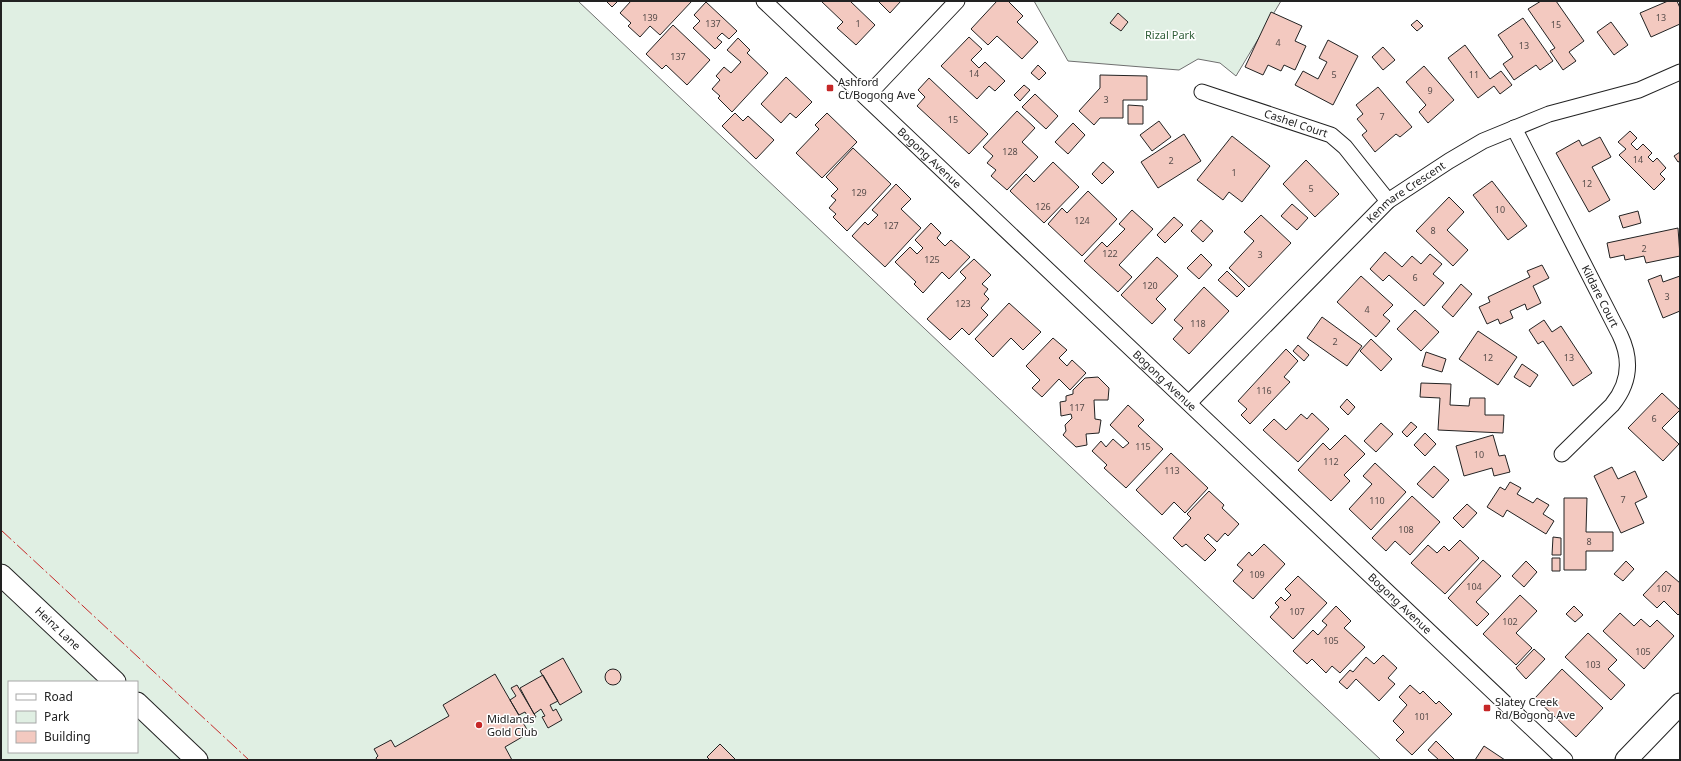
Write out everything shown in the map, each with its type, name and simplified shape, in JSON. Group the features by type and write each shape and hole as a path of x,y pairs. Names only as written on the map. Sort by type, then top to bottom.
{"street":[{"name":"Bogong Avenue","path":"764,1 1565,760"},
{"path":"866,97 957,1"},
{"name":"Kenmare Crescent","path":"1189,403 1388,200 1465,150 1514,128 1565,109 1639,90 1680,72"},
{"name":"Cashel Court","path":"1202,92 1331,135 1345,147 1388,200"},
{"name":"Kildare Court","path":"1514,128 1620,335 1628,358 1628,374 1619,396 1562,454"},
{"name":"Heinz Lane","path":"1,575 115,681"},
{"path":"138,704 197,760"},
{"path":"1626,760 1680,704"}],"green space":[{"path":"1,1 578,1 1381,760 1,760"},
{"name":"Rizal Park","path":"1034,1 1281,1 1236,76 1220,63 1198,59 1179,70 1068,61"}],"building":[{"path":"606,1 618,1 612,7"},
{"path":"631,1 692,1 660,35 650,26 640,37 628,26 631,23 620,13"},
{"path":"821,1 850,1 875,25 856,45 837,28 843,22"},
{"path":"878,1 901,1 890,13"},
{"path":"997,1 1008,1 1023,16 1017,22 1038,42 1022,59 997,36 988,45 971,29"},
{"path":"1541,1 1556,1 1584,41 1569,52 1576,61 1563,70 1550,51 1555,48 1528,9"},
{"path":"1668,1 1677,1 1680,8 1680,24 1651,37 1640,13"},
{"path":"706,2 737,31 729,39 722,33 717,38 722,42 715,49 693,28 700,21 694,15"},
{"path":"1271,12 1302,26 1295,41 1306,46 1295,70 1284,65 1281,71 1268,65 1263,75 1245,67"},
{"path":"1118,13 1128,22 1121,31 1110,23"},
{"path":"1523,18 1553,61 1540,70 1536,65 1514,80 1503,64 1513,57 1498,35"},
{"path":"1417,20 1423,26 1417,31 1411,25"},
{"path":"1611,22 1628,45 1614,55 1597,32"},
{"path":"673,25 710,60 687,85 666,65 662,69 646,54"},
{"path":"969,37 982,49 971,60 979,68 985,62 1005,81 995,91 989,86 977,99 941,66"},
{"path":"738,38 750,50 747,53 768,73 732,112 718,98 720,96 712,89 720,80 716,76 724,67 731,73 741,62 727,50"},
{"path":"1328,40 1358,56 1333,105 1295,85 1303,71 1318,79 1327,62 1319,58"},
{"path":"1465,45 1490,79 1501,71 1512,85 1500,94 1494,86 1478,98 1448,58"},
{"path":"1383,47 1395,60 1383,70 1372,57"},
{"path":"1038,65 1046,73 1039,80 1031,73"},
{"path":"1424,66 1454,100 1428,123 1419,112 1426,105 1406,82"},
{"path":"1100,75 1147,76 1147,100 1123,100 1123,118 1100,118 1094,125 1079,111 1100,88"},
{"path":"786,77 812,102 796,118 790,113 781,123 761,104"},
{"path":"929,78 988,134 969,154 917,106 925,97 918,90"},
{"path":"1024,85 1030,90 1020,101 1014,95"},
{"path":"1378,87 1412,127 1400,137 1396,134 1375,152 1362,135 1367,131 1357,119 1363,114 1356,105"},
{"path":"1035,94 1058,116 1046,129 1022,107"},
{"path":"1128,105 1143,106 1143,124 1128,124"},
{"path":"1017,111 1035,128 1022,142 1038,157 1007,190 991,176 996,170 987,163 993,156 983,147"},
{"path":"735,113 743,121 748,116 774,140 756,159 722,126"},
{"path":"827,113 857,142 822,178 796,153 819,129 815,125"},
{"path":"1159,121 1171,137 1152,151 1140,135"},
{"path":"1073,123 1085,135 1068,154 1055,142"},
{"path":"1630,131 1637,138 1631,144 1637,150 1643,144 1652,153 1648,157 1653,162 1657,158 1666,168 1660,174 1665,179 1654,190 1619,155 1626,149 1618,142"},
{"path":"1184,134 1201,161 1158,188 1141,162"},
{"path":"1232,136 1270,166 1242,202 1229,192 1223,200 1197,180"},
{"path":"1600,137 1611,157 1592,167 1610,200 1589,212 1556,153 1579,140 1582,146"},
{"path":"853,148 891,184 847,231 833,217 836,214 829,208 836,200 831,196 838,189 826,177"},
{"path":"1680,152 1680,161 1678,162 1674,156"},
{"path":"1306,160 1339,194 1315,217 1283,184"},
{"path":"1053,162 1079,187 1044,223 1010,191 1026,174 1034,182"},
{"path":"1103,162 1114,172 1102,184 1092,174"},
{"path":"1492,181 1527,226 1508,240 1473,195"},
{"path":"896,184 911,199 901,209 921,228 885,267 852,236 865,222 868,225 878,215 872,210"},
{"path":"1088,191 1117,219 1082,256 1048,224 1062,208 1067,213"},
{"path":"1449,197 1464,212 1447,230 1468,250 1453,266 1416,231"},
{"path":"1292,204 1308,218 1297,230 1281,216"},
{"path":"1132,210 1153,229 1119,265 1132,277 1118,292 1084,261 1102,242 1107,247 1125,229 1119,224"},
{"path":"1638,211 1641,223 1623,228 1619,216"},
{"path":"1261,215 1291,243 1249,287 1229,268 1254,241 1244,232"},
{"path":"1174,217 1183,225 1165,243 1157,235"},
{"path":"1201,220 1213,231 1203,242 1191,231"},
{"path":"931,223 941,233 937,238 945,246 951,240 970,257 949,279 942,272 923,293 914,284 916,282 895,262 910,247 917,254 923,248 915,240"},
{"path":"1678,228 1680,256 1646,263 1644,256 1625,260 1624,255 1610,258 1607,243"},
{"path":"1385,252 1402,267 1412,256 1421,264 1430,254 1442,264 1433,274 1444,283 1424,306 1389,275 1383,281 1370,269"},
{"path":"1201,254 1212,265 1199,279 1187,268"},
{"path":"1157,257 1178,276 1156,299 1166,309 1152,324 1121,295"},
{"path":"974,259 991,275 982,284 988,289 984,294 989,299 981,308 988,315 969,335 962,328 950,340 927,319 966,278 960,272"},
{"path":"1542,265 1549,278 1533,286 1541,303 1527,310 1525,304 1510,311 1513,318 1500,324 1498,319 1487,324 1479,307 1490,302 1488,297 1530,277 1527,271"},
{"path":"1227,271 1245,289 1237,297 1218,280"},
{"path":"1661,275 1663,282 1680,276 1680,311 1663,318 1648,280"},
{"path":"1361,276 1393,305 1383,315 1390,321 1376,337 1337,302"},
{"path":"1461,284 1472,294 1453,317 1442,307"},
{"path":"1204,287 1229,311 1189,354 1173,339 1183,328 1174,320"},
{"path":"1009,303 1041,332 1023,350 1011,338 993,357 975,339"},
{"path":"1415,310 1439,332 1421,351 1397,329"},
{"path":"1322,317 1362,346 1347,366 1307,338"},
{"path":"1544,320 1552,332 1561,326 1592,373 1573,386 1543,341 1538,344 1529,330"},
{"path":"1478,331 1517,357 1498,385 1459,359"},
{"path":"1053,338 1067,350 1059,358 1067,366 1072,360 1086,373 1070,390 1059,379 1042,397 1032,388 1040,380 1026,366"},
{"path":"1371,339 1392,359 1381,371 1360,351"},
{"path":"1298,345 1309,355 1304,361 1293,351"},
{"path":"1286,349 1298,361 1284,377 1290,382 1250,424 1241,415 1247,409 1238,401"},
{"path":"1426,352 1446,359 1442,372 1422,366"},
{"path":"1522,364 1538,375 1530,387 1514,377"},
{"path":"1098,377 1109,388 1108,400 1094,400 1095,419 1101,420 1099,433 1086,434 1087,445 1076,447 1063,435 1066,431 1065,425 1072,418 1071,414 1061,416 1060,402 1066,401 1066,396 1073,394 1073,390 1085,378"},
{"path":"1421,383 1451,384 1450,405 1469,406 1470,398 1485,398 1485,415 1504,415 1503,433 1438,430 1440,398 1420,397"},
{"path":"1662,393 1680,410 1662,428 1679,444 1663,461 1628,428"},
{"path":"1347,399 1355,407 1348,415 1340,407"},
{"path":"1128,405 1144,420 1138,426 1163,449 1126,488 1104,468 1107,465 1092,451 1101,441 1106,447 1113,439 1123,448 1129,443 1110,425"},
{"path":"1312,413 1329,429 1298,462 1263,430 1274,419 1286,430 1301,414 1307,419"},
{"path":"1411,422 1417,427 1407,437 1402,432"},
{"path":"1381,423 1393,434 1376,452 1364,441"},
{"path":"1425,433 1436,444 1425,456 1414,445"},
{"path":"1345,435 1365,454 1344,475 1350,481 1331,501 1298,470 1323,443 1330,450"},
{"path":"1493,435 1499,456 1505,455 1510,472 1494,476 1492,468 1464,476 1456,446"},
{"path":"1171,453 1208,488 1185,513 1174,502 1162,515 1136,490"},
{"path":"1375,463 1406,492 1371,530 1349,509 1372,484 1363,476"},
{"path":"1434,466 1449,480 1433,498 1417,484"},
{"path":"1612,467 1618,479 1635,471 1647,497 1635,503 1644,523 1621,533 1594,476"},
{"path":"1510,482 1521,488 1517,494 1533,503 1537,498 1549,505 1543,514 1554,521 1546,534 1507,510 1503,517 1487,507 1500,487 1505,490"},
{"path":"1209,491 1224,505 1222,508 1239,524 1228,536 1225,533 1217,542 1208,534 1204,538 1216,550 1205,561 1186,544 1182,547 1173,538 1191,518 1187,514"},
{"path":"1412,496 1440,522 1410,555 1395,541 1386,551 1372,538"},
{"path":"1564,498 1587,498 1586,532 1613,532 1613,551 1586,551 1586,570 1564,570"},
{"path":"1467,504 1477,513 1463,528 1453,518"},
{"path":"1553,537 1561,538 1561,555 1552,555"},
{"path":"1460,540 1479,558 1445,594 1411,563 1428,545 1437,553 1444,546 1449,551"},
{"path":"1264,544 1285,564 1253,599 1233,581 1243,570 1237,565 1249,552 1252,556"},
{"path":"1552,558 1560,558 1560,571 1552,571"},
{"path":"1483,560 1501,576 1476,602 1489,614 1477,626 1448,598"},
{"path":"1526,561 1537,572 1524,587 1512,576"},
{"path":"1626,561 1634,569 1623,581 1614,574"},
{"path":"1666,571 1680,583 1680,613 1678,615 1664,601 1657,608 1643,595"},
{"path":"1298,576 1327,603 1293,639 1270,617 1279,607 1275,603 1281,597 1285,601 1291,595 1285,589"},
{"path":"1520,595 1537,611 1516,633 1532,648 1516,665 1483,634"},
{"path":"1336,606 1351,621 1344,628 1365,647 1340,673 1332,666 1326,673 1312,659 1307,664 1293,651 1313,630 1318,635 1327,625 1322,621"},
{"path":"1574,606 1583,615 1575,622 1566,614"},
{"path":"1620,613 1634,626 1641,619 1650,627 1657,620 1674,636 1644,669 1603,631"},
{"path":"1588,633 1617,660 1608,669 1625,685 1611,700 1565,657"},
{"path":"1534,649 1545,659 1526,679 1516,668"},
{"path":"1383,655 1397,668 1388,678 1395,684 1379,701 1356,679 1347,689 1339,682 1350,670 1353,672 1366,657 1374,664"},
{"path":"563,658 582,692 560,705 540,671"},
{"path":"613,669 619,671 621,677 619,683 613,685 607,683 605,677 607,671"},
{"path":"1562,669 1603,708 1576,737 1535,698"},
{"name":"Midlands Gold Club","path":"495,674 529,733 505,747 512,760 377,760 376,758 378,756 374,749 391,740 395,747 449,716 443,705"},
{"path":"543,675 558,701 550,705 553,711 556,709 562,720 548,728 542,717 545,716 541,709 534,714 520,688"},
{"path":"517,685 536,717 530,720 525,712 519,715 510,700 516,696 511,688"},
{"path":"1410,685 1420,694 1423,691 1436,704 1439,701 1452,714 1412,755 1396,740 1404,732 1393,721 1407,705 1399,697"},
{"path":"1436,741 1455,760 1439,760 1428,750"},
{"path":"720,744 736,760 710,760 707,757"},
{"path":"1484,746 1505,760 1475,760"}],"power":[{"path":"1,530 249,760"}],"place":[{"name":"Ashford Ct/Bogong Ave","path":"830,88"},
{"name":"Slatey Creek Rd/Bogong Ave","path":"1487,708"},
{"name":"Midlands Gold Club","path":"479,725"}]}
